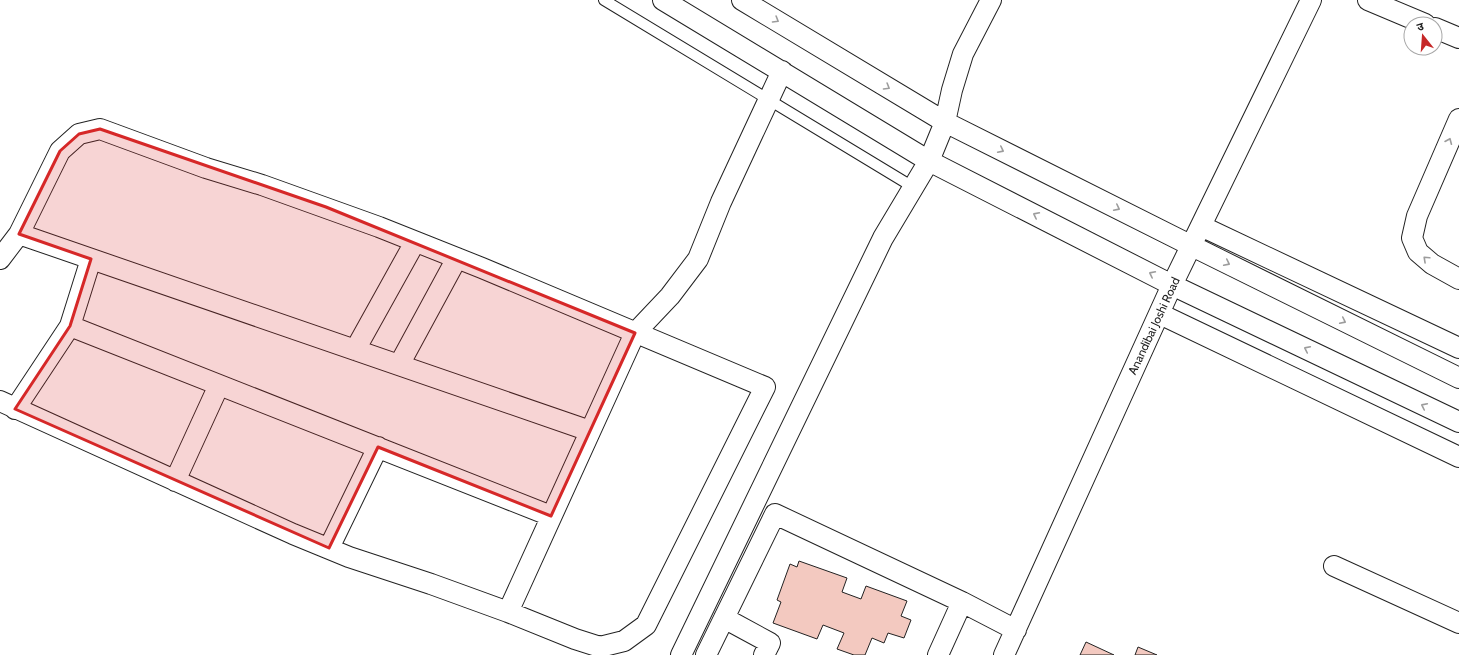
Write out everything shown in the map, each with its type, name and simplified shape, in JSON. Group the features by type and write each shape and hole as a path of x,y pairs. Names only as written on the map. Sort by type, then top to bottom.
{"street":[{"path":"663,0 929,161 1172,285 1459,422"},
{"path":"742,0 945,122 1459,378"},
{"path":"681,655 883,238 929,161 945,122 952,90 963,54 991,0"},
{"name":"Anandibai Joshi Road","path":"1004,655 1172,285 1311,0"},
{"path":"1368,0 1406,16"},
{"path":"1443,31 1459,38"},
{"path":"508,612 635,333 670,296 698,259 721,202 782,71"},
{"path":"1459,119 1417,216 1412,238 1418,252 1432,264 1459,279"},
{"path":"0,259 19,234 60,151 79,134 100,129 199,166 262,185 326,207 457,258 766,387 646,625 624,641 600,647 575,639 508,612 431,584 383,569 293,534 8,405 70,326 91,259"},
{"path":"1201,226 1459,348"},
{"path":"19,234 590,431"},
{"path":"355,350 414,242"},
{"path":"399,365 457,258"},
{"path":"1160,314 1459,457"},
{"path":"70,326 551,516"},
{"path":"175,481 219,385"},
{"path":"328,548 378,448"},
{"path":"706,655 775,514 962,602 1016,630"},
{"path":"1334,566 1459,623"},
{"path":"938,655 962,602"},
{"path":"724,618 770,643 764,655"}],"lane":[{"path":"604,0 913,187"}],"highlighted area":[{"path":"100,129 326,207 635,333 551,516 378,447 329,548 15,409 70,326 91,259 19,234 60,151 79,134"}],"building":[{"path":"799,561 847,578 842,592 861,599 866,586 907,601 901,616 911,620 904,638 888,633 884,643 872,638 865,655 854,655 837,649 844,633 823,625 817,639 773,623 781,602 777,600 790,564 797,567"},
{"path":"1086,642 1114,655 1080,655"},
{"path":"1138,647 1157,655 1135,655"}]}
